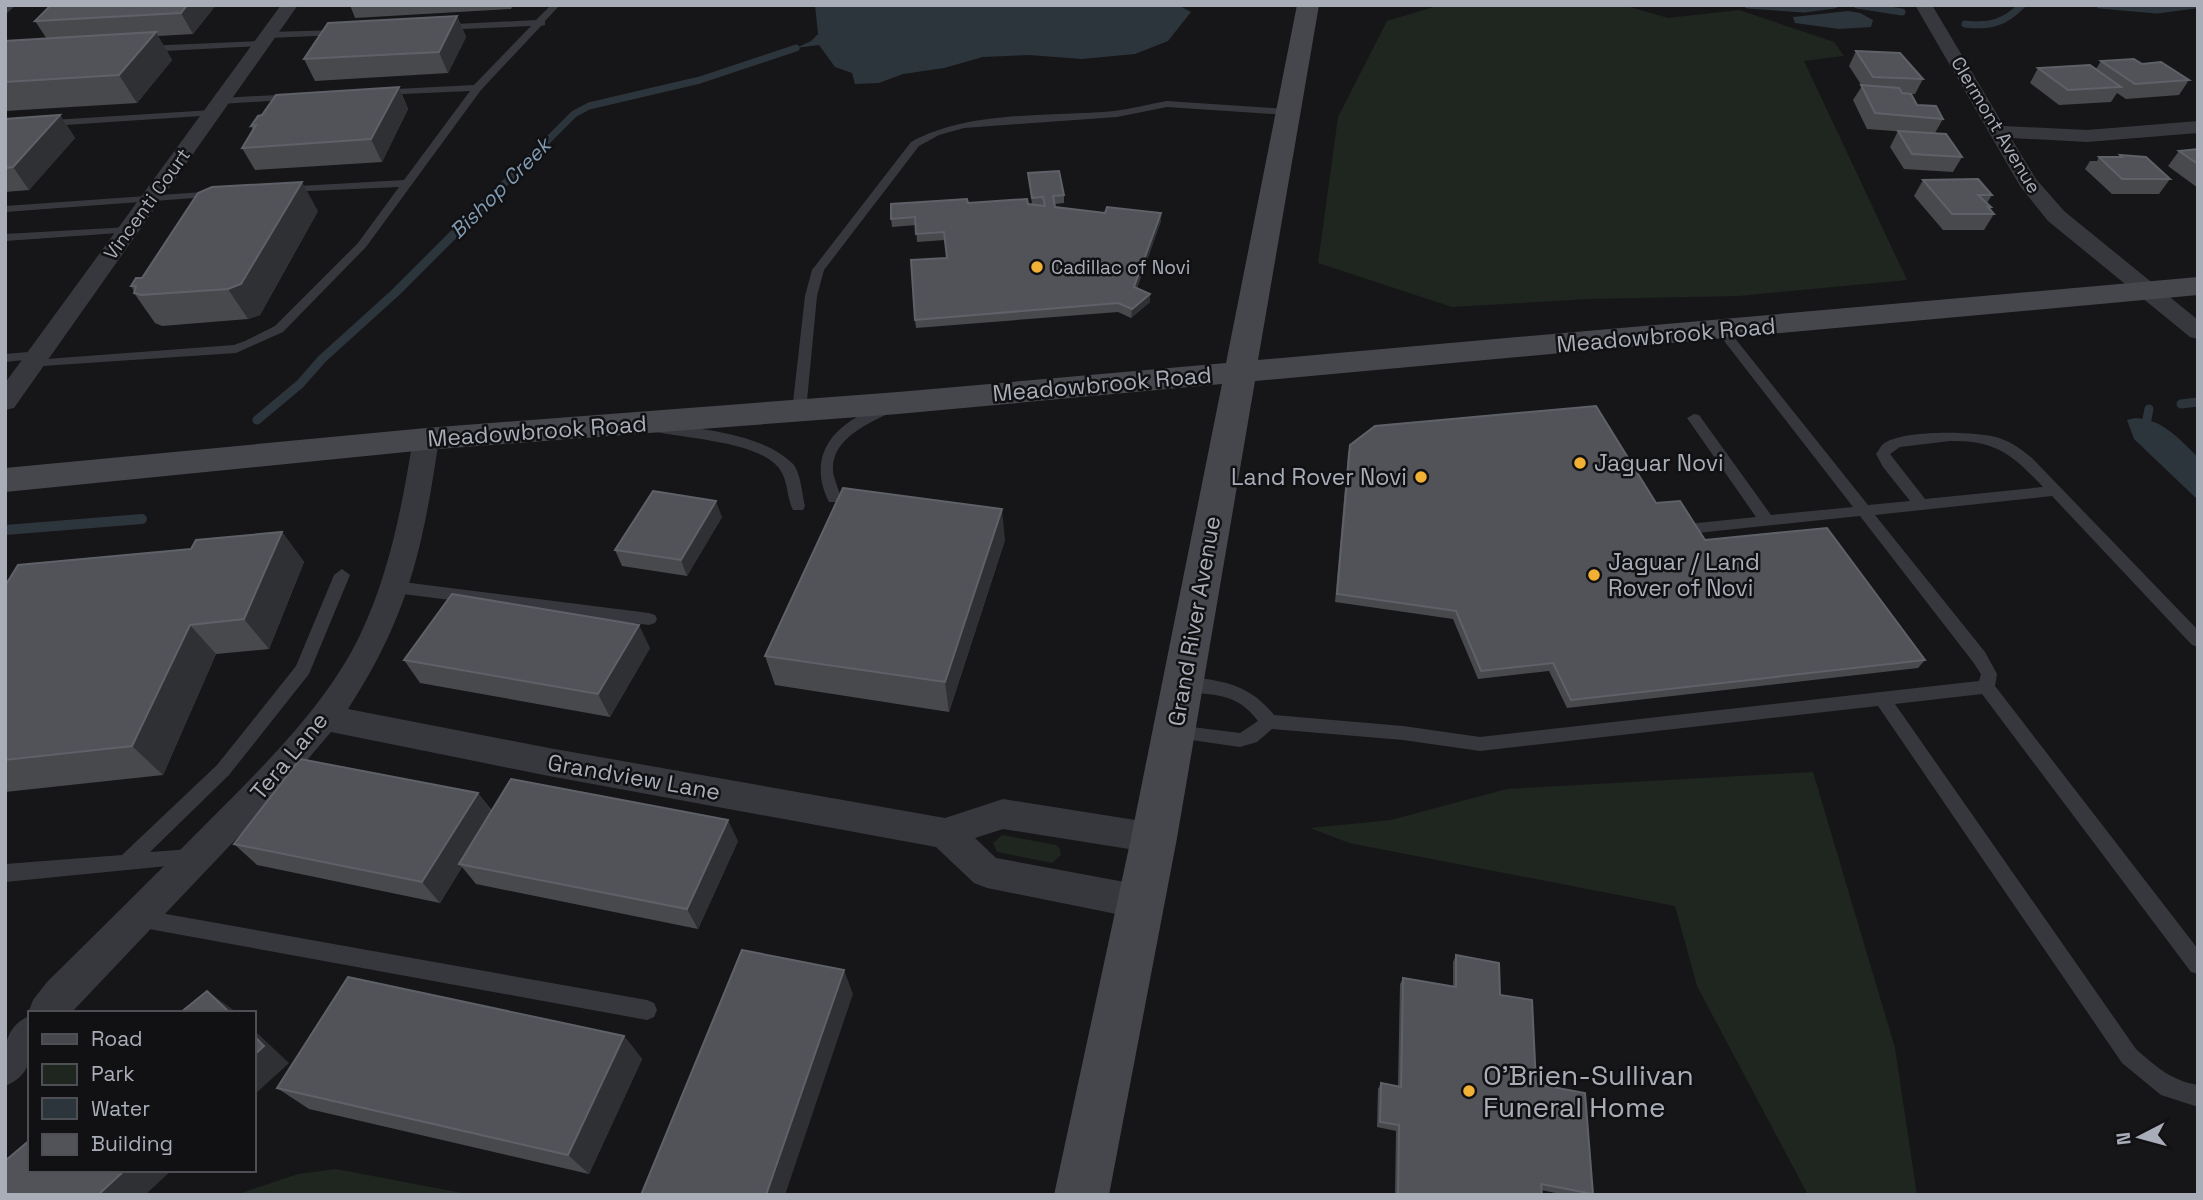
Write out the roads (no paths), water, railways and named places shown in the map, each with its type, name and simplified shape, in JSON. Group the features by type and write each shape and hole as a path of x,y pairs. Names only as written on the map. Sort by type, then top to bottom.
{"street":[{"name":"Vincenti Court","path":"5,402 290,5"},
{"name":"Grand River Avenue","path":"1081,1195 1154,838 1308,5"},
{"name":"Clermont Avenue","path":"1923,5 2027,182 2040,198 2056,216 2198,332"},
{"path":"2000,132 2087,136 2198,127"},
{"name":"Meadowbrook Road","path":"5,480 426,439 898,403 2198,285"},
{"name":"Tera Lane","path":"49,1011 282,770 323,717 371,646 406,555 426,439"},
{"name":"Grandview Lane","path":"323,717 549,762 945,834 1003,814 1154,838"},
{"path":"945,834 987,872 1141,902"},
{"path":"5,1066 28,1037"}],"lane":[{"path":"5,12 12,5"},
{"path":"5,358 36,360 236,349 264,338 291,319 362,245 477,88 542,23 556,5"},
{"path":"430,27 542,23"},
{"path":"127,50 349,31"},
{"path":"373,92 477,88"},
{"path":"5,126 216,107 304,96"},
{"path":"799,411 811,296 818,270 915,144 923,138 963,125 1117,114 1167,104 1288,112"},
{"path":"275,190 405,183"},
{"path":"5,209 233,193"},
{"path":"5,238 129,230"},
{"path":"1722,330 1979,657 1989,674 1986,687"},
{"path":"834,498 826,471 835,440 863,420 898,403"},
{"path":"1694,418 1767,521"},
{"path":"624,424 726,437 756,446 788,468 798,506"},
{"path":"1921,505 1888,464 1883,454 1888,447 1898,443 1988,437 2016,451 2198,640"},
{"path":"1688,529 2056,491"},
{"path":"127,862 223,770 303,669 342,575"},
{"path":"395,587 649,620"},
{"path":"1183,682 1244,695 1255,702 1269,722"},
{"path":"1174,732 1240,740 1251,737 1269,722 1403,733 1480,744 1986,687"},
{"path":"1986,687 2198,965"},
{"path":"1882,699 2129,1056 2151,1077 2174,1092 2198,1096"},
{"path":"5,873 198,856"},
{"path":"138,918 648,1010"}],"water":[{"path":"815,5 1178,5 1191,12 1168,41 1135,54 1082,59 1029,55 983,57 944,68 903,74 879,83 855,84 852,73 835,67 819,45 796,48 811,41 818,34"},
{"path":"1848,11 1860,13 1873,20 1871,27 1839,29 1795,23 1793,17"},
{"path":"2135,418 2162,426 2198,457 2198,500 2134,439 2127,420"}],"waterway":[{"name":"Bishop Creek","path":"1748,5 1804,9 1834,5"},
{"name":"Bishop Creek","path":"1857,5 1902,12"},
{"name":"Bishop Creek","path":"1965,24 1982,25 2003,20 2022,5"},
{"name":"Bishop Creek","path":"2100,5 2157,10 2195,5"},
{"name":"Bishop Creek","path":"257,420 300,384 322,359 396,292 574,114 589,106 700,80 796,48"},
{"path":"2181,404 2198,402"},
{"path":"2147,419 2149,409"},
{"name":"Bishop Creek","path":"5,530 142,519"}],"place":[{"name":"Cadillac of Novi","path":"1037,267"},
{"name":"Jaguar Novi","path":"1580,463"},
{"name":"Land Rover Novi","path":"1421,477"},
{"name":"Jaguar / Land Rover of Novi","path":"1594,575"},
{"name":"O’Brien-Sullivan Funeral Home","path":"1469,1091"}]}
